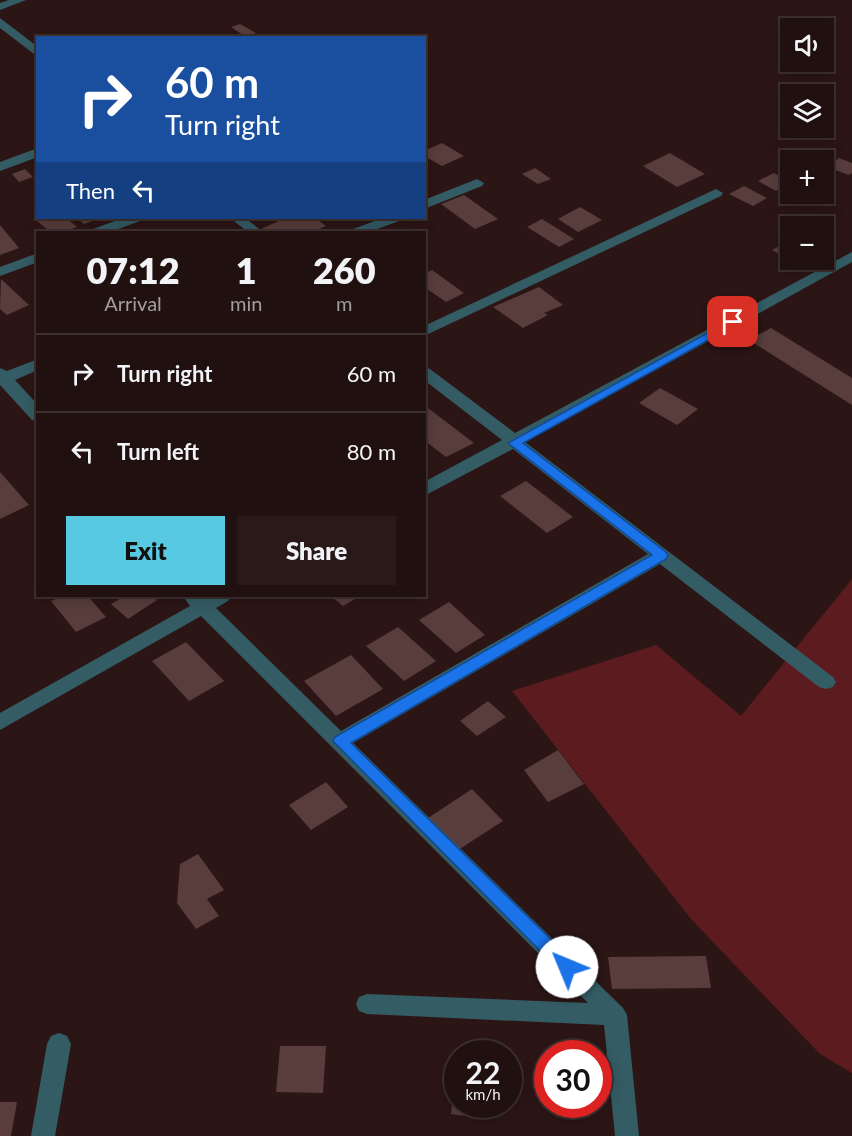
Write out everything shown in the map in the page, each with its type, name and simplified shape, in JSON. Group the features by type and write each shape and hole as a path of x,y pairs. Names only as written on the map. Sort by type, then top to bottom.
{"street":[{"path":"0,7 20,0"},
{"path":"0,22 36,51"},
{"path":"0,167 36,153"},
{"path":"426,204 477,183"},
{"path":"426,331 716,193"},
{"path":"101,231 132,219"},
{"path":"238,219 255,231"},
{"path":"361,231 391,219"},
{"path":"426,489 514,443 852,256"},
{"path":"0,272 36,258"},
{"path":"36,365 1,377 36,414"},
{"path":"426,374 826,682"},
{"path":"340,741 661,555"},
{"path":"0,722 196,601 217,597"},
{"path":"196,601 615,1015 627,1136"},
{"path":"367,1004 615,1015"},
{"path":"43,1136 59,1044"}],"shaded area":[{"path":"852,579 852,1073 820,1054 691,919 512,691 656,645 741,716"}],"building":[{"path":"240,24 256,33 244,36 231,27"},
{"path":"442,143 464,156 442,166 426,157 426,150"},
{"path":"670,153 705,174 677,187 643,166"},
{"path":"839,158 852,163 852,173 849,175 834,170 834,162"},
{"path":"535,168 551,179 538,184 522,174"},
{"path":"25,169 33,177 19,182 12,174"},
{"path":"774,173 780,176 780,189 776,191 758,181"},
{"path":"744,186 767,198 753,206 729,194"},
{"path":"464,195 498,219 475,229 441,204"},
{"path":"580,207 602,220 578,232 558,219"},
{"path":"35,219 67,219 77,227 66,231 49,231"},
{"path":"78,219 98,219 84,224"},
{"path":"276,219 316,219 326,226 314,231 256,231 279,221"},
{"path":"542,219 574,239 559,247 527,227"},
{"path":"0,225 19,248 0,255"},
{"path":"780,246 780,255 772,250"},
{"path":"432,270 464,293 446,302 426,288 426,273"},
{"path":"1,279 29,305 7,315 0,309"},
{"path":"539,287 563,305 544,313 548,315 523,328 493,307"},
{"path":"771,328 852,378 852,405 749,340"},
{"path":"660,388 698,409 677,425 639,403"},
{"path":"426,407 474,443 446,457 426,442"},
{"path":"0,472 29,505 0,519"},
{"path":"526,481 573,517 547,533 500,496"},
{"path":"61,597 89,597 106,617 76,632 51,601"},
{"path":"123,597 152,597 157,600 128,619 111,604"},
{"path":"332,597 358,597 343,606"},
{"path":"449,602 485,635 456,653 419,620"},
{"path":"398,627 436,661 404,681 366,646"},
{"path":"186,642 224,681 189,701 152,661"},
{"path":"351,655 383,689 336,716 304,681"},
{"path":"488,701 506,717 477,736 460,721"},
{"path":"558,750 584,784 548,802 524,770"},
{"path":"326,782 348,807 311,830 289,805"},
{"path":"472,789 503,821 458,850 428,818"},
{"path":"198,854 224,890 207,899 219,916 196,929 177,903 180,864"},
{"path":"706,956 711,988 612,989 608,957"},
{"path":"280,1046 326,1046 323,1093 276,1092"},
{"path":"0,1102 17,1102 11,1136 0,1136"}],"route":[{"path":"567,967 340,741 661,555 514,443 733,322"}]}
